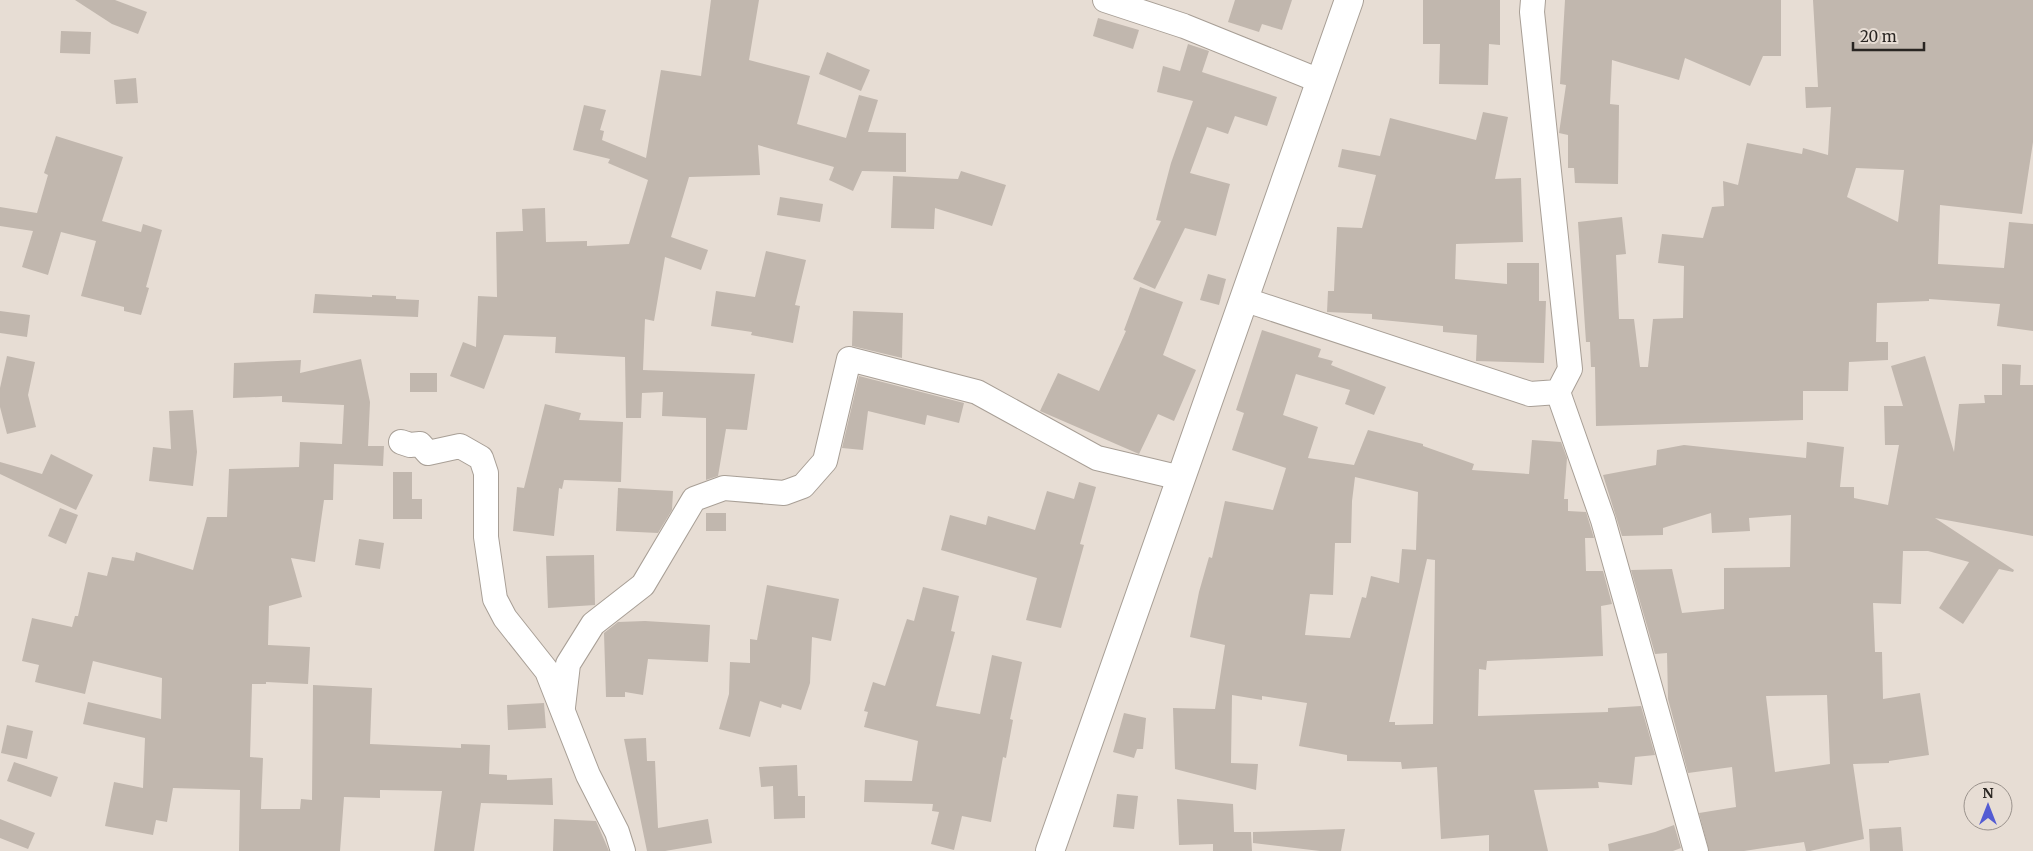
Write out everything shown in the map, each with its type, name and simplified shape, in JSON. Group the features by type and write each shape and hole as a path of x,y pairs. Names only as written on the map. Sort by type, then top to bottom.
{"street":[{"path":"1105,0 1184,26 1320,81"},
{"path":"1050,851 1349,0"},
{"path":"1533,0 1532,12 1570,369 1558,392 1603,520 1696,851"},
{"path":"1243,299 1530,394 1558,392"},
{"path":"563,707 568,664 593,624 643,585 694,499 724,488 784,492 803,486 825,461 848,359 977,392 1097,458 1181,478"},
{"path":"401,442 410,445 420,444 428,453 460,446 481,458 486,474 486,537 495,599 505,618 547,671 563,707 588,775 617,832 623,851"}],"building":[{"path":"75,0 115,0 147,12 138,34 112,24"},
{"path":"711,0 759,0 749,60 810,76 797,124 846,138 859,95 878,100 868,132 906,133 906,172 862,171 853,191 829,180 834,167 758,145 760,175 689,177 671,237 708,250 701,270 665,257 654,321 645,319 643,370 755,374 747,430 726,429 718,476 706,480 706,418 662,416 663,392 642,393 641,418 626,418 625,357 555,353 556,337 504,335 484,389 450,376 463,342 476,347 478,296 497,297 496,232 523,231 522,209 545,208 546,242 587,241 587,246 629,244 648,180 608,163 610,159 573,150 584,105 606,110 600,130 604,131 602,140 646,158 661,70 701,76"},
{"path":"1235,0 1292,0 1282,30 1262,24 1259,32 1228,22"},
{"path":"1423,0 1500,0 1500,45 1489,44 1488,85 1439,84 1440,44 1423,44"},
{"path":"1565,0 1781,0 1781,56 1763,56 1750,86 1685,58 1679,80 1612,60 1610,104 1619,105 1618,184 1575,183 1574,168 1568,168 1568,135 1559,133 1566,85 1560,84"},
{"path":"1813,0 2033,0 2033,142 2022,214 1940,205 1938,264 2004,268 2009,222 2033,224 2033,331 1997,326 2000,304 1929,299 1929,301 1877,303 1876,342 1888,342 1888,360 1849,362 1848,391 1803,391 1803,420 1596,426 1595,367 1591,367 1590,342 1586,342 1578,222 1622,217 1626,254 1616,255 1619,319 1634,319 1640,367 1648,367 1653,319 1683,318 1684,266 1658,263 1662,234 1703,238 1712,207 1724,206 1723,181 1738,185 1747,143 1802,154 1803,148 1828,155 1831,107 1806,108 1805,87 1818,87","holes":["1856,168 1904,170 1898,222 1847,197"]},
{"path":"1098,18 1139,30 1133,49 1093,36"},
{"path":"61,31 91,32 90,54 60,53"},
{"path":"1188,44 1209,51 1202,72 1277,97 1267,126 1235,116 1228,134 1207,127 1190,173 1230,184 1216,236 1185,228 1155,289 1133,279 1161,221 1156,220 1171,163 1193,101 1157,92 1163,66 1180,71"},
{"path":"827,52 870,70 861,91 819,74"},
{"path":"136,78 138,103 116,104 114,80"},
{"path":"1483,112 1508,117 1495,179 1521,178 1523,242 1456,244 1455,279 1507,284 1507,263 1539,263 1539,301 1546,301 1544,363 1476,361 1477,335 1443,332 1443,326 1372,319 1372,314 1327,312 1328,291 1334,291 1337,227 1362,228 1376,175 1338,167 1342,149 1380,156 1390,118 1476,140"},
{"path":"56,136 123,157 102,221 141,232 143,224 162,230 146,287 149,288 141,315 124,311 124,307 81,296 96,241 61,232 48,275 22,267 33,231 0,226 0,207 37,213 48,175 44,173"},
{"path":"961,171 1006,185 992,226 935,208 934,229 891,228 893,176 958,179"},
{"path":"780,197 823,204 820,222 777,215"},
{"path":"766,251 806,260 795,305 800,306 793,343 751,335 752,332 711,326 716,291 755,297"},
{"path":"1208,274 1226,279 1219,305 1200,300"},
{"path":"1140,287 1183,302 1163,355 1196,370 1174,421 1158,414 1139,454 1040,411 1058,373 1099,391 1126,331 1124,330"},
{"path":"315,294 372,297 372,295 396,296 396,299 419,300 418,317 313,313"},
{"path":"0,311 30,315 27,337 0,333"},
{"path":"853,311 903,313 902,358 852,346"},
{"path":"1262,330 1321,349 1318,357 1333,361 1331,365 1386,387 1374,415 1345,404 1350,390 1296,374 1283,415 1318,427 1308,458 1354,465 1368,430 1423,444 1423,446 1474,464 1472,470 1529,474 1532,440 1561,442 1567,458 1564,499 1568,499 1568,511 1586,512 1594,538 1585,538 1586,571 1603,571 1612,604 1601,606 1603,656 1487,661 1486,670 1479,669 1478,716 1608,712 1608,708 1641,706 1655,755 1635,757 1632,785 1598,782 1599,788 1534,790 1548,851 1489,851 1489,835 1441,839 1437,767 1402,769 1401,762 1347,761 1347,755 1299,746 1307,703 1262,696 1262,700 1232,695 1231,763 1258,764 1256,790 1175,769 1173,708 1215,709 1225,645 1190,637 1199,592 1209,557 1212,558 1225,501 1273,510 1286,468 1232,450 1244,413 1236,410","holes":["1355,477 1418,492 1416,550 1402,549 1399,583 1371,576 1366,598 1362,597 1350,638 1305,635 1310,594 1333,595 1335,543 1351,543 1352,501","1427,559 1435,560 1433,724 1395,725 1395,722 1389,722"]},
{"path":"7,356 35,362 28,395 36,427 7,434 0,407 0,388"},
{"path":"1925,356 1954,452 1959,404 1985,403 1984,395 2002,395 2002,364 2021,365 2020,385 2033,385 2033,536 1935,518 2014,570 2013,572 1999,569 1963,624 1939,608 1969,562 1928,551 1903,551 1901,604 1873,603 1875,652 1882,652 1883,699 1920,693 1929,755 1889,761 1889,763 1853,764 1864,839 1810,851 1806,851 1804,842 1744,851 1709,851 1699,813 1736,807 1732,767 1688,773 1668,699 1667,653 1655,654 1631,570 1672,569 1682,613 1724,609 1724,568 1790,567 1791,515 1749,518 1750,531 1712,533 1711,513 1663,528 1663,535 1622,536 1603,475 1656,465 1657,450 1684,445 1806,458 1807,442 1844,447 1840,487 1854,487 1854,498 1888,505 1899,445 1885,445 1884,406 1903,406 1891,366","holes":["1827,695 1830,764 1775,772 1766,696"]},
{"path":"361,359 370,402 368,446 384,446 383,466 334,464 333,500 324,500 315,562 291,558 302,597 269,606 268,645 310,647 308,684 266,682 266,684 252,684 250,757 263,758 261,809 300,809 301,799 312,800 313,685 372,688 370,744 461,748 461,744 490,745 489,774 507,775 507,780 552,778 553,805 481,803 474,851 434,851 442,791 380,790 380,798 344,797 340,851 239,851 240,790 173,788 167,822 156,820 153,835 105,826 114,782 143,788 145,738 83,724 88,702 161,719 162,678 93,661 85,694 35,682 39,665 22,661 32,618 72,627 75,616 78,616 88,572 107,576 112,557 134,561 136,552 193,570 207,517 227,517 229,469 299,467 300,442 342,444 344,405 282,402 282,396 233,398 234,363 301,360 300,373"},
{"path":"410,373 437,373 437,392 410,392"},
{"path":"859,376 964,403 959,423 927,415 925,425 868,411 863,450 842,448"},
{"path":"545,404 581,413 579,420 623,422 621,482 564,480 562,489 559,488 554,536 513,531 517,487 524,488"},
{"path":"193,410 197,452 193,486 149,481 153,447 171,449 169,411"},
{"path":"51,454 93,475 76,510 0,474 0,462 42,474"},
{"path":"393,472 412,472 412,499 422,499 422,519 393,519"},
{"path":"1079,482 1096,487 1080,544 1084,545 1061,628 1026,620 1037,578 941,550 950,515 986,525 988,516 1035,530 1047,491 1074,499"},
{"path":"618,488 673,491 672,510 658,533 616,531"},
{"path":"60,508 78,515 66,544 48,536"},
{"path":"706,513 726,513 726,531 706,531"},
{"path":"359,539 384,543 380,569 355,565"},
{"path":"594,555 595,605 548,608 546,556"},
{"path":"767,585 839,599 831,641 812,637 810,683 801,710 782,704 781,708 760,701 750,737 719,729 729,694 730,662 750,663 750,639 757,640"},
{"path":"923,587 959,596 951,631 955,632 936,706 980,714 992,655 1022,662 1010,719 1013,720 1006,758 1003,757 991,822 962,816 954,850 931,844 939,812 932,811 933,804 864,802 865,780 912,781 918,741 864,727 868,712 864,711 873,682 885,686 907,619 914,621"},
{"path":"645,621 710,625 708,662 648,659 643,695 625,692 625,697 606,697 604,633 618,622"},
{"path":"544,703 546,728 508,730 507,705"},
{"path":"1124,713 1146,718 1143,749 1137,749 1134,758 1113,752"},
{"path":"7,725 33,731 27,759 1,753"},
{"path":"646,738 647,761 655,761 658,828 708,819 712,843 665,851 647,851 624,739"},
{"path":"14,762 58,777 51,797 7,781"},
{"path":"797,765 798,796 805,796 805,818 774,819 773,786 761,787 759,767"},
{"path":"1117,794 1138,796 1134,829 1113,827"},
{"path":"1177,799 1233,804 1234,832 1251,832 1252,851 1213,851 1213,844 1179,845"},
{"path":"0,819 35,833 28,849 0,838"},
{"path":"554,819 596,821 609,851 553,851"},
{"path":"1674,825 1681,848 1673,851 1609,851 1608,844"},
{"path":"1901,827 1903,851 1870,851 1869,829"},
{"path":"1345,829 1341,851 1320,851 1253,843 1253,832"}]}
